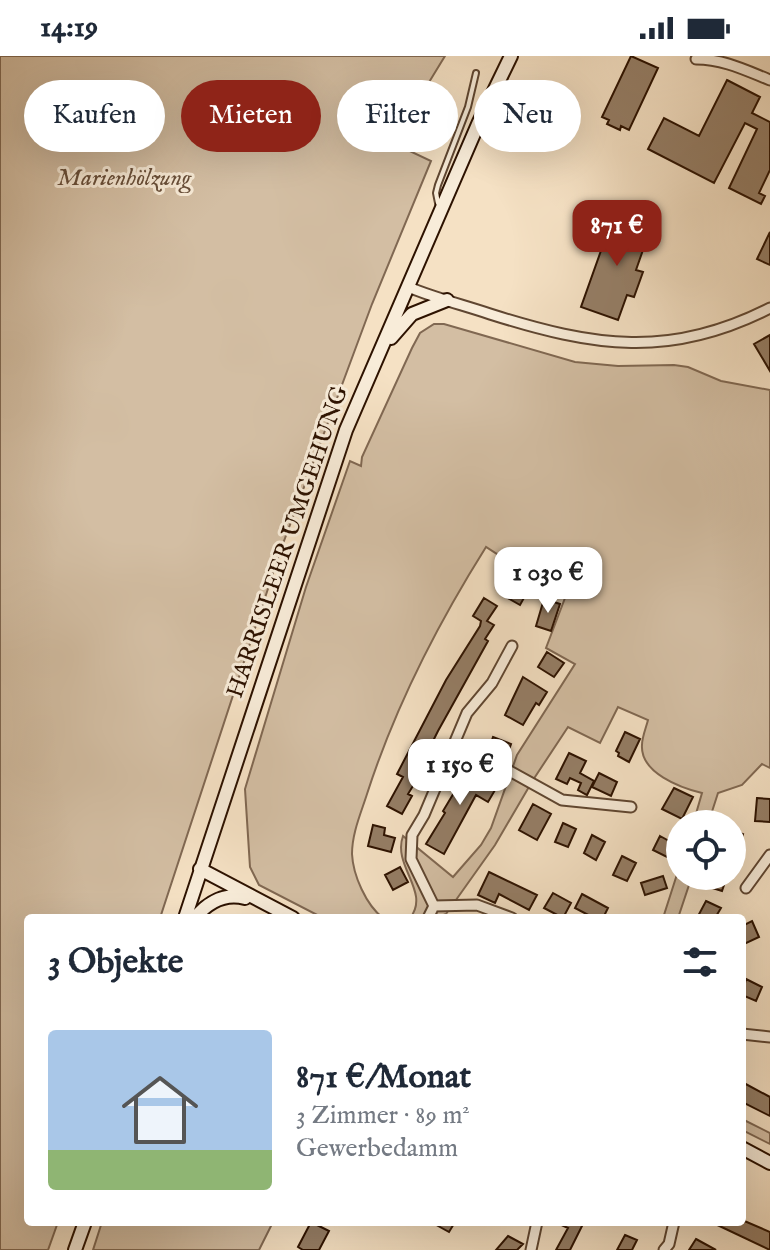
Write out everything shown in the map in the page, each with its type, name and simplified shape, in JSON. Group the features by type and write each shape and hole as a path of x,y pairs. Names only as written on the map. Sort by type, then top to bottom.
{"main road":[{"name":"HARRISLEER UMGEHUNG","path":"186,914 346,430 479,122 511,56"},
{"path":"384,346 412,314 447,300"},
{"path":"200,869 285,914"},
{"path":"200,914 221,898 235,895 256,900"},
{"path":"746,1150 770,1163"},
{"path":"75,1250 84,1226"}],"street":[{"path":"696,59 721,61 770,80"},
{"path":"408,287 542,331 624,344 679,340 735,326 770,308"},
{"path":"434,906 414,868 409,851 412,835 424,815 467,713 492,683 512,646"},
{"path":"451,748 497,764 562,800 631,807"},
{"path":"746,888 770,855"},
{"path":"434,906 477,905 501,914"},
{"path":"430,914 434,906"},
{"path":"746,1034 770,1037"},
{"path":"531,1250 536,1226"},
{"path":"664,1250 669,1244 673,1226"}],"lane":[{"path":"440,212 436,193 438,185 468,107 476,73"}],"green space":[{"name":"Marienhölzung","path":"0,56 445,56 430,80 337,80 337,152 412,152 431,161 372,304 281,549 161,914 24,914 24,1226 57,1226 48,1250 0,1250"},
{"path":"434,324 444,324 575,362 688,367 721,381 770,390 770,768 762,764 742,785 718,793 713,810 697,810 702,793 663,778 643,755 643,736 648,720 618,707 600,743 568,727 495,845 446,914 412,914 416,898 402,858 403,836 453,877 481,845 491,828 517,755 575,664 546,648 565,598 486,547 434,636 404,698 357,823 352,854 355,871 366,898 379,914 315,914 259,885 250,867 245,789 306,587 350,461 361,466 362,457 420,333"},
{"path":"672,890 687,890 679,914 664,914"},
{"path":"746,1121 770,1133 770,1144 746,1132"},
{"path":"101,1226 271,1226 259,1250 93,1250"}],"building":[{"path":"631,56 658,68 629,130 621,126 620,130 607,124 609,120 602,117"},
{"path":"727,80 760,97 752,113 770,122 770,170 759,193 765,196 761,204 729,188 757,129 745,123 714,183 648,149 664,118 699,136"},
{"path":"614,214 651,227 636,270 643,272 634,297 627,295 618,320 581,307"},
{"path":"770,232 770,265 757,259"},
{"path":"770,335 770,371 754,344"},
{"path":"514,581 529,589 520,605 506,597"},
{"path":"484,598 497,606 487,621 494,625 485,639 488,641 423,761 427,763 408,794 412,796 402,814 387,806 403,777 397,774 446,680 480,626 481,621 473,616"},
{"path":"544,599 560,604 551,631 536,626"},
{"path":"547,652 564,663 554,677 538,667"},
{"path":"523,677 547,692 539,705 536,703 523,725 505,715"},
{"path":"625,732 640,739 629,762 618,756 616,751"},
{"path":"493,737 511,744 506,758 488,752"},
{"path":"569,753 586,761 580,773 594,781 587,795 578,790 581,783 570,778 567,784 556,779"},
{"path":"464,767 498,785 488,802 476,795 444,854 426,844 445,813 443,811 458,786 455,784"},
{"path":"599,773 617,782 611,796 592,787"},
{"path":"674,788 693,797 686,810 662,809"},
{"path":"757,798 770,799 770,822 755,821"},
{"path":"533,804 551,814 537,840 519,830"},
{"path":"563,823 576,829 568,847 555,842"},
{"path":"373,825 385,828 384,835 395,838 391,852 368,846"},
{"path":"592,835 605,842 596,860 584,853"},
{"path":"660,836 666,839 666,856 653,850"},
{"path":"622,856 636,863 627,881 613,875"},
{"path":"400,867 408,882 393,890 385,875"},
{"path":"489,872 537,895 529,910 499,894 495,903 478,895"},
{"path":"663,876 666,888 645,895 641,883"},
{"path":"553,893 571,903 565,914 555,914 544,908"},
{"path":"582,894 608,908 605,914 586,914 575,908"},
{"path":"706,901 721,908 717,914 699,914"},
{"path":"752,921 759,937 746,943 746,924"},
{"path":"746,979 762,987 756,1001 746,997"},
{"path":"746,1084 770,1097 770,1116 746,1104"},
{"path":"746,1222 770,1232 770,1250 719,1226 746,1226"},
{"path":"309,1226 319,1226 329,1231 319,1250 298,1247"},
{"path":"438,1226 453,1226 449,1232"},
{"path":"564,1226 582,1226 570,1250 556,1250 568,1228"},
{"path":"625,1235 637,1240 632,1250 617,1250"},
{"path":"508,1236 523,1244 517,1250 496,1250"},
{"path":"696,1239 716,1250 689,1250"}]}
